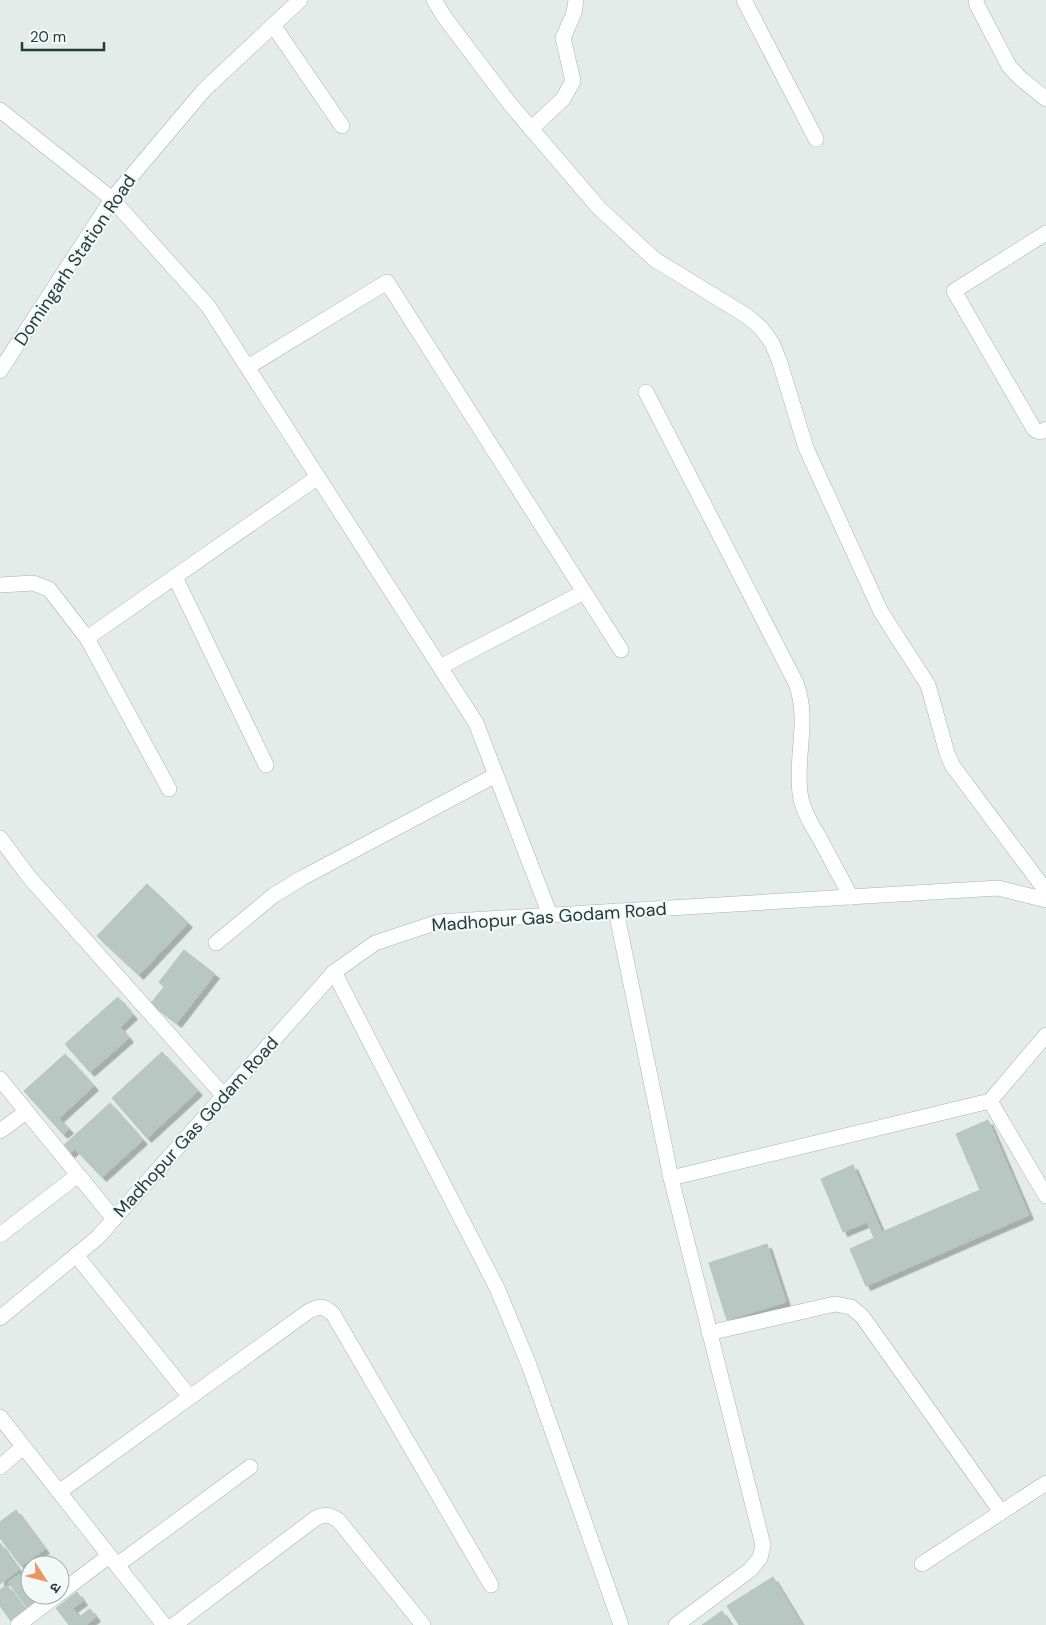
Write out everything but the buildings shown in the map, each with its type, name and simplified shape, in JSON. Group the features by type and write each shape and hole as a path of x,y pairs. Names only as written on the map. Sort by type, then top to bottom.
{"street":[{"name":"Domingarh Station Road","path":"0,371 112,199 204,90 300,0"},
{"path":"434,0 510,104 599,208 654,259 747,316 761,328 772,343 806,448 881,612 928,685 947,753 952,764 1046,891"},
{"path":"531,129 563,99 573,81 563,38 574,13 576,0"},
{"path":"744,0 816,139"},
{"path":"976,0 1009,66 1019,77 1046,99"},
{"path":"273,25 342,126"},
{"path":"0,110 112,199 208,306 476,723 550,915"},
{"path":"1046,233 954,291 1034,429 1042,432 1046,428"},
{"path":"248,367 387,282 621,650"},
{"path":"646,392 796,683 802,699 803,714 799,776 800,795 805,811 851,897"},
{"path":"87,638 318,477"},
{"path":"175,577 266,765"},
{"path":"0,585 33,583 49,589 87,638 169,789"},
{"path":"440,667 584,592"},
{"path":"216,943 274,895 302,878 496,775"},
{"path":"0,838 29,877 224,1096"},
{"name":"Madhopur Gas Godam Road","path":"0,1318 97,1238 334,972 375,943 438,922 998,888 1046,900"},
{"path":"616,911 670,1178 763,1545 760,1558 750,1570 676,1625"},
{"path":"334,972 497,1288 529,1365 622,1625"},
{"path":"670,1178 990,1101 1046,1035"},
{"path":"0,1079 114,1219"},
{"path":"990,1101 1046,1196"},
{"path":"0,1131 26,1112"},
{"path":"0,1235 78,1175"},
{"path":"76,1254 190,1397"},
{"path":"709,1333 835,1304 850,1308 862,1316 1002,1512"},
{"path":"59,1492 309,1311 318,1306 325,1307 332,1314 491,1585"},
{"path":"0,1417 164,1625"},
{"path":"0,1467 23,1447"},
{"path":"70,1587 250,1467"},
{"path":"922,1564 1046,1483"},
{"path":"174,1625 316,1518 331,1515 339,1521 423,1625"},
{"path":"18,1625 44,1605"}]}
